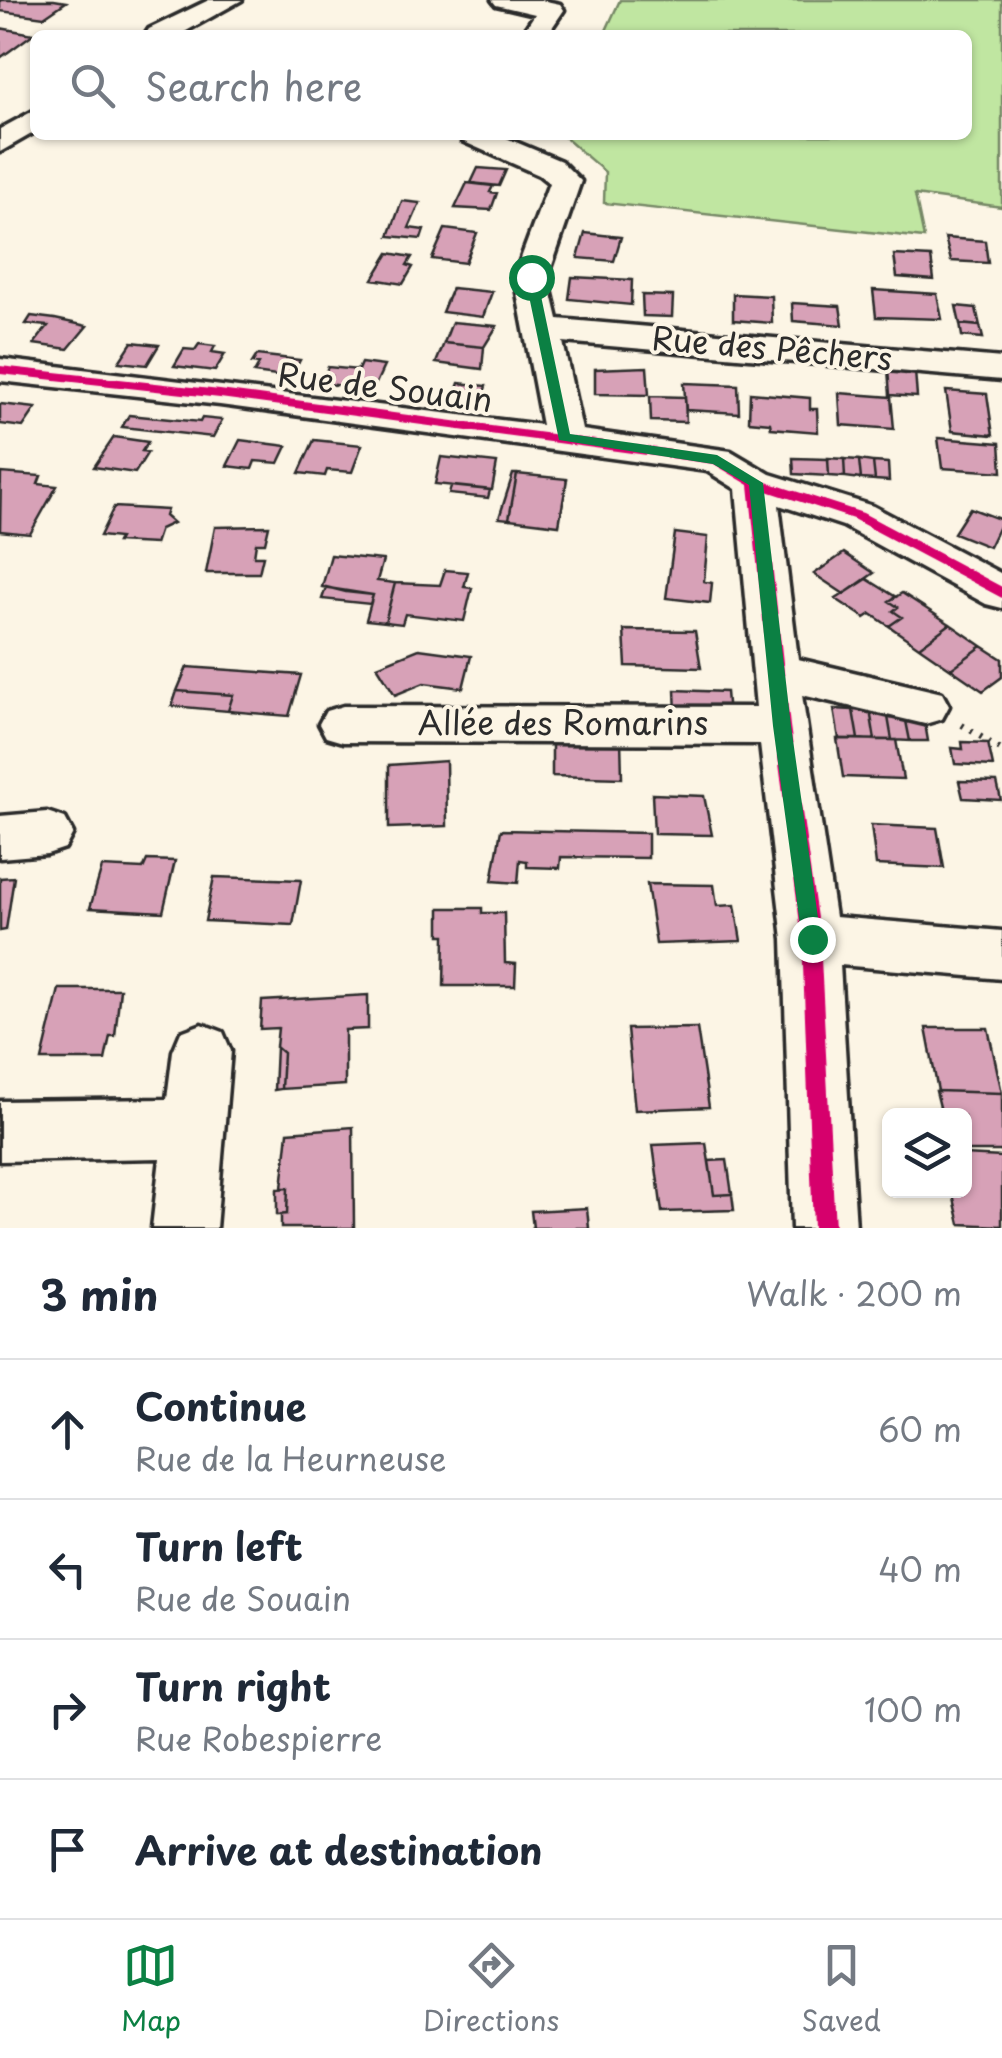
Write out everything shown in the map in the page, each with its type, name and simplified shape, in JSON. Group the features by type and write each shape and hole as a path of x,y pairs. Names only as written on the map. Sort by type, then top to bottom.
{"street":[{"path":"168,30 229,0"},
{"path":"506,0 551,10 537,30"},
{"path":"0,144 30,123"},
{"path":"485,140 550,168 565,181 531,277 564,437"},
{"name":"Rue des Pêchers","path":"543,329 1002,369"},
{"name":"Rue de Souain","path":"0,370 564,437 717,460 756,483 858,516 1002,592"},
{"path":"756,483 782,726 812,939 824,1228"},
{"path":"776,672 925,706"},
{"name":"Allée des Romarins","path":"343,724 782,726"},
{"path":"812,939 1002,956"},
{"path":"184,1228 202,1051"},
{"path":"0,1131 194,1128"}],"green space":[{"path":"620,0 1002,0 1002,207 915,195 924,238 604,203 605,172 568,140 972,140 972,30 606,30"}],"building":[{"path":"0,0 66,2 44,17 0,11"},
{"path":"0,28 30,33 30,36 0,58"},
{"path":"478,168 506,170 499,186 471,183"},
{"path":"467,183 493,186 490,192 497,193 491,210 455,208"},
{"path":"402,201 420,203 409,228 424,230 421,239 389,236"},
{"path":"445,229 477,233 465,263 432,259"},
{"path":"585,233 621,237 614,261 578,258"},
{"path":"945,238 985,241 988,263 951,261"},
{"path":"389,253 412,257 407,265 413,267 403,284 373,279"},
{"path":"894,255 931,257 934,280 897,277"},
{"path":"572,277 632,280 631,305 569,299"},
{"path":"452,288 492,292 483,317 442,312"},
{"path":"873,290 937,294 942,319 876,317"},
{"path":"733,294 771,296 772,323 733,320"},
{"path":"642,295 673,296 672,317 643,316"},
{"path":"792,303 840,306 843,325 793,321"},
{"path":"956,306 976,308 980,326 960,324"},
{"path":"31,316 87,326 68,349 34,344 48,326 26,324"},
{"path":"452,322 497,326 484,347 444,343"},
{"path":"960,324 980,326 983,338 962,336"},
{"path":"132,342 159,345 147,365 119,362"},
{"path":"444,343 484,347 482,369 436,363"},
{"path":"199,344 215,346 212,352 225,354 215,371 174,366 184,349 195,350"},
{"path":"257,355 300,360 291,378 254,373 259,364 252,363"},
{"path":"361,363 384,366 373,390 328,384 331,376 324,375 328,367 358,370"},
{"path":"647,367 649,395 595,394 595,369"},
{"path":"888,369 915,371 917,397 890,395"},
{"path":"459,383 486,386 481,403 453,400"},
{"path":"684,383 738,385 739,413 686,410"},
{"path":"946,391 987,394 993,435 952,431"},
{"path":"750,393 810,398 810,409 817,409 818,432 771,428 770,423 749,421"},
{"path":"839,393 891,397 894,429 841,425"},
{"path":"650,396 685,397 686,422 651,421"},
{"path":"0,404 36,408 23,427 0,424"},
{"path":"129,415 200,422 202,418 222,420 213,437 122,427"},
{"path":"114,437 148,442 142,451 148,452 135,473 94,467"},
{"path":"938,438 1000,443 1002,472 942,468"},
{"path":"240,440 287,446 279,463 255,461 252,469 227,466"},
{"path":"314,440 362,445 352,472 327,470 325,476 299,473"},
{"path":"441,457 497,463 492,490 435,484"},
{"path":"793,458 828,459 829,476 794,474"},
{"path":"828,458 844,459 845,477 829,476"},
{"path":"844,459 859,460 861,479 845,477"},
{"path":"859,460 873,462 875,480 861,479"},
{"path":"873,462 888,463 889,481 875,480"},
{"path":"1,473 41,476 38,484 57,486 30,534 0,531"},
{"path":"513,474 517,474 509,519 499,518"},
{"path":"517,474 567,479 559,525 509,519"},
{"path":"451,486 490,490 488,498 449,494"},
{"path":"114,507 167,510 165,516 173,523 160,529 155,544 117,542 119,538 100,536"},
{"path":"970,508 1002,520 989,547 954,533"},
{"path":"269,526 265,543 256,543 254,556 263,556 259,573 206,573 215,527"},
{"path":"675,533 708,537 704,581 712,583 710,603 666,598"},
{"path":"844,553 874,573 844,594 814,574"},
{"path":"331,555 383,560 377,581 395,583 385,622 366,620 373,595 322,587"},
{"path":"445,570 468,572 464,587 472,588 464,621 405,614 402,624 385,622 395,583 440,585"},
{"path":"867,579 896,597 889,601 898,607 893,611 902,617 889,626 871,614 865,618 836,599"},
{"path":"326,587 373,595 370,604 322,599"},
{"path":"902,593 950,624 919,647 889,626 902,617 893,611 898,607 889,601"},
{"path":"950,624 982,646 951,669 919,647"},
{"path":"624,630 695,631 701,668 626,666"},
{"path":"982,646 1002,659 1002,677 983,691 951,669"},
{"path":"419,649 471,656 463,688 424,683 395,695 377,666"},
{"path":"187,667 301,675 289,716 228,711 233,695 177,691"},
{"path":"675,690 726,692 728,715 676,713"},
{"path":"177,691 233,695 228,711 172,706"},
{"path":"834,709 853,710 858,739 839,739"},
{"path":"853,710 870,710 875,740 858,739"},
{"path":"870,710 887,711 892,740 875,740"},
{"path":"887,711 904,711 910,741 892,740"},
{"path":"904,711 923,712 928,741 910,741"},
{"path":"552,736 621,739 622,778 552,776"},
{"path":"837,739 896,740 903,779 843,777"},
{"path":"962,742 988,743 993,766 955,764 952,748 963,749"},
{"path":"446,761 447,826 389,828 389,765"},
{"path":"959,781 997,782 1001,800 963,798"},
{"path":"652,794 704,796 712,835 654,834"},
{"path":"871,825 937,828 944,868 876,865"},
{"path":"501,830 648,833 648,858 561,857 560,868 527,867 527,861 520,860 518,883 492,881"},
{"path":"147,860 175,861 163,912 90,908 102,867 143,869"},
{"path":"14,877 6,930 0,931 0,878"},
{"path":"214,877 301,880 293,925 205,921"},
{"path":"647,884 714,885 717,906 735,905 741,941 656,944"},
{"path":"440,908 482,908 482,913 504,913 505,963 516,964 515,986 444,986 445,935 440,935"},
{"path":"59,989 120,989 115,1036 110,1036 105,1060 42,1060"},
{"path":"368,995 368,1029 345,1030 345,1085 281,1089 283,1053 276,1047 278,1028 260,1029 262,1001"},
{"path":"697,1028 709,1107 635,1110 627,1029"},
{"path":"926,1028 988,1028 1002,1093 938,1091"},
{"path":"276,1047 283,1053 281,1089 274,1090"},
{"path":"936,1091 1002,1093 1002,1151 972,1151 972,1108 940,1108"},
{"path":"353,1127 354,1228 281,1228 281,1215 287,1214 288,1188 282,1188 288,1132"},
{"path":"706,1143 714,1195 732,1194 734,1210 662,1212 653,1145"},
{"path":"972,1155 1002,1157 1002,1226 960,1224 954,1198 972,1198"},
{"path":"727,1160 732,1194 714,1195 709,1161"},
{"path":"288,1188 287,1214 277,1215 277,1189"},
{"path":"587,1208 589,1228 533,1228 531,1211"}],"cycle path":[{"path":"0,370 220,394 717,460 756,483 858,516 1002,593"},
{"path":"756,483 782,726 811,939 824,1228"}],"route":[{"path":"531,277 564,437 717,460 756,483 782,726 812,939"}]}
